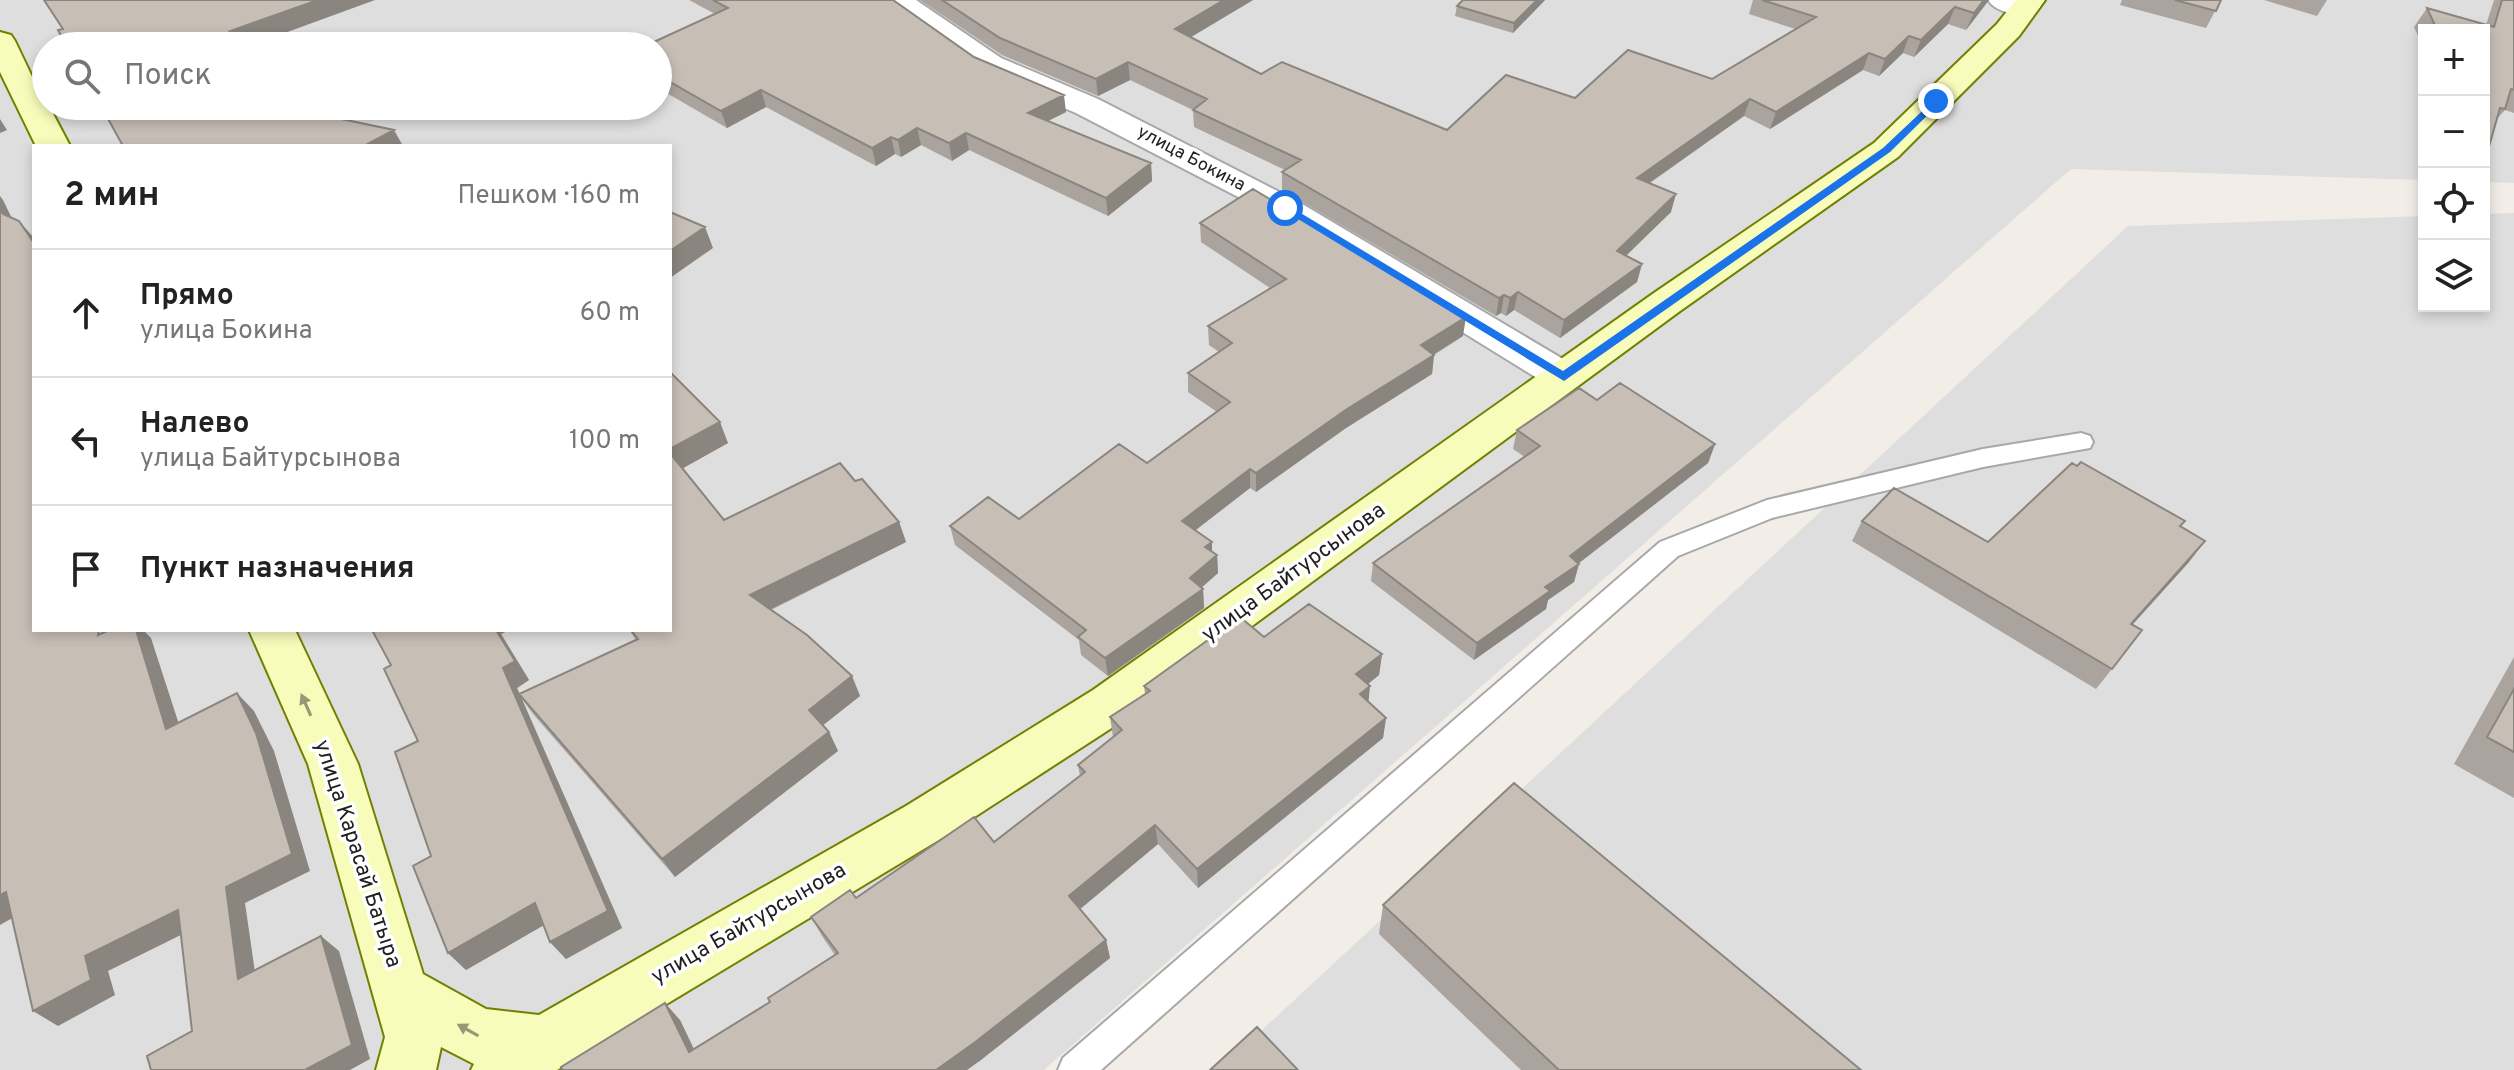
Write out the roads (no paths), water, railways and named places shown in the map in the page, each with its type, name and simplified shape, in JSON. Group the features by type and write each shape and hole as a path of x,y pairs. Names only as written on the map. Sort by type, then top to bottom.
{"street":[{"name":"улица Бокина","path":"897,0 990,65 1087,106 1285,208 1564,377"},
{"name":"улица Байтурсынова","path":"522,1058 924,822 1110,704 1886,150 2008,30 2019,2"},
{"path":"0,41 32,104"},
{"path":"40,120 52,144"},
{"name":"улица Карасай Батыра","path":"273,632 333,764 414,1037 406,1070"},
{"path":"401,992 522,1058"}],"lane":[{"path":"1075,1070 1669,549 1767,510 1983,458 2081,442"}]}
